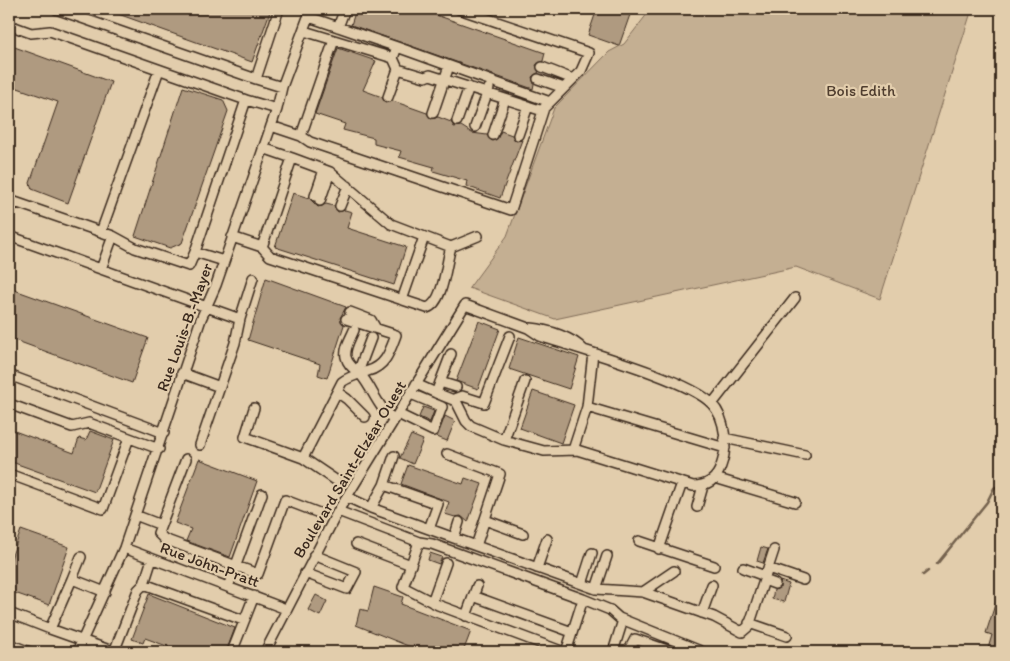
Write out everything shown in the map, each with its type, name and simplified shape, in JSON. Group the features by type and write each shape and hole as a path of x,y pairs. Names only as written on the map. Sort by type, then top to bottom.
{"street":[{"path":"56,9 282,87"},
{"path":"256,79 279,9"},
{"path":"338,27 345,9"},
{"path":"271,126 301,136 310,142 511,210 535,142 536,130 543,111 581,71 589,53 459,9"},
{"path":"310,13 338,27 550,102"},
{"name":"Rue Louis-B.-Mayer","path":"77,652 124,548 159,449 182,373 224,261 277,110 282,87 310,13"},
{"path":"9,25 31,33 50,31 277,110"},
{"path":"304,30 393,58 398,68 425,77 430,75 444,79 543,111"},
{"path":"301,136 334,40"},
{"path":"393,58 397,47"},
{"path":"433,113 449,66"},
{"path":"542,67 573,79"},
{"path":"388,97 398,68"},
{"path":"101,232 159,70"},
{"path":"538,79 564,88"},
{"path":"475,127 492,81"},
{"path":"457,121 468,87"},
{"path":"493,135 505,99"},
{"path":"9,214 11,200 112,236 135,248 189,266 246,100"},
{"path":"518,136 528,106"},
{"path":"263,148 327,171 348,186 391,224 451,246 478,236"},
{"path":"262,247 292,158"},
{"path":"317,198 327,171"},
{"path":"340,206 348,186"},
{"path":"9,236 240,319"},
{"path":"100,269 112,236"},
{"path":"232,236 262,247 270,256 424,307 431,306 444,279 451,246"},
{"path":"402,300 424,237"},
{"path":"195,252 224,261"},
{"path":"200,445 235,343 240,319 253,278"},
{"path":"712,404 795,298"},
{"name":"Boulevard Saint-Elzéar Ouest","path":"265,652 338,511 465,305 528,328 540,336 589,352"},
{"path":"303,458 342,382 349,376 378,367 385,360 396,335 375,327 366,326 348,316"},
{"path":"354,330 346,355 353,370 360,374 381,407 396,417 433,430 442,408 410,394"},
{"path":"416,384 454,399 462,396 484,403 510,336"},
{"path":"360,374 360,367 371,338"},
{"path":"573,450 587,407 589,352 702,395 720,415 724,448 721,466 714,478 703,486 696,507"},
{"path":"436,393 452,354"},
{"path":"182,373 220,387"},
{"path":"9,375 164,433"},
{"path":"504,440 525,381"},
{"path":"440,382 456,387"},
{"path":"337,392 365,417"},
{"path":"454,399 471,426 504,440 544,452 573,450 682,483 703,486"},
{"path":"9,404 72,427 89,424 159,449"},
{"path":"587,407 724,448"},
{"path":"254,408 244,437 303,458 338,480"},
{"path":"9,474 103,509 129,438"},
{"path":"724,438 805,455"},
{"path":"447,454 500,474 476,546"},
{"path":"371,508 384,485 394,456"},
{"path":"186,458 158,534 164,539 258,574 285,500 319,513"},
{"path":"714,478 794,502"},
{"path":"659,549 682,483"},
{"path":"384,485 438,504 429,529"},
{"path":"228,587 262,494"},
{"path":"347,497 371,508 596,590 643,592 714,617 738,632 744,631 749,623 774,550"},
{"path":"338,511 419,542 432,544 583,599 610,610 624,620 704,652"},
{"path":"135,515 162,525"},
{"path":"485,520 523,534"},
{"path":"454,538 460,522"},
{"path":"536,568 547,539"},
{"path":"639,541 714,566"},
{"path":"419,542 403,587 466,616 565,652 583,599"},
{"path":"356,544 411,565"},
{"name":"Rue John-Pratt","path":"124,548 286,609"},
{"path":"582,584 592,553"},
{"path":"305,573 347,589 352,583 356,572 314,555"},
{"path":"596,590 607,556"},
{"path":"50,629 81,557"},
{"path":"9,613 115,652 138,590 144,584 152,559"},
{"path":"432,602 446,562"},
{"path":"743,568 803,580"},
{"path":"643,592 674,571"},
{"path":"766,574 775,584"},
{"path":"72,579 105,592"},
{"path":"144,584 244,620"},
{"path":"702,613 712,585"},
{"path":"466,616 477,586"},
{"path":"761,589 770,592"},
{"path":"232,652 254,596"},
{"path":"473,596 572,632"},
{"path":"604,652 613,652 624,620"},
{"path":"749,623 787,636"},
{"path":"628,652 639,626"},
{"path":"635,639 668,652 671,639"},
{"path":"534,652 537,642"},
{"path":"9,644 31,652"}],"green space":[{"name":"Bois Edith","path":"651,9 972,9 880,299 796,267 555,319 469,288 507,236 554,108 609,52 624,44"}],"building":[{"path":"241,9 249,11 250,9 271,9 252,62 107,10"},
{"path":"356,9 419,9 545,53 543,61 536,65 539,72 532,77 533,89 351,25"},
{"path":"597,9 632,9 619,46 588,35"},
{"path":"9,45 111,82 68,203 32,189 30,183 58,102 9,85"},
{"path":"338,48 376,61 363,90 382,97 385,103 393,101 427,113 431,119 438,117 451,122 454,127 461,126 472,133 487,135 492,141 497,139 501,131 512,135 516,141 522,140 500,198 466,186 467,181 433,171 434,167 399,157 401,151 374,144 374,138 343,130 345,124 315,114"},
{"path":"183,87 223,100 228,111 182,243 170,248 135,236"},
{"path":"293,193 309,198 318,207 326,204 334,206 338,212 345,210 352,212 347,228 406,247 394,285 275,247"},
{"path":"266,278 346,307 340,318 344,325 327,378 318,375 320,364 248,340"},
{"path":"9,288 148,338 132,383 9,338"},
{"path":"479,321 500,329 478,389 456,381"},
{"path":"519,337 579,357 569,389 509,369"},
{"path":"533,391 574,405 561,443 520,428"},
{"path":"423,407 434,411 430,422 419,417"},
{"path":"445,416 455,421 447,441 437,437"},
{"path":"9,429 74,453 79,438 86,440 90,431 114,440 95,492 9,461"},
{"path":"411,435 423,440 413,464 400,458"},
{"path":"199,459 257,481 230,557 186,541 191,529 175,523"},
{"path":"408,465 463,484 465,478 482,484 468,522 461,516 455,517 445,514 449,502 401,484"},
{"path":"21,530 69,547 49,605 9,591 9,564"},
{"path":"761,547 768,549 763,563 757,561"},
{"path":"430,553 442,557 439,564 428,560"},
{"path":"780,581 789,584 784,602 772,599 774,590 781,587"},
{"path":"374,587 403,597 401,604 471,631 463,652 423,652 356,625 360,609 368,611"},
{"path":"1000,589 1001,643 998,652 987,652 992,635 986,633"},
{"path":"149,594 235,628 226,652 183,652 145,638 143,643 132,639"},
{"path":"316,595 327,601 320,616 308,610"}],"waterway":[{"path":"937,564 987,502 994,488 1001,485"},
{"path":"923,575 928,571"}]}
